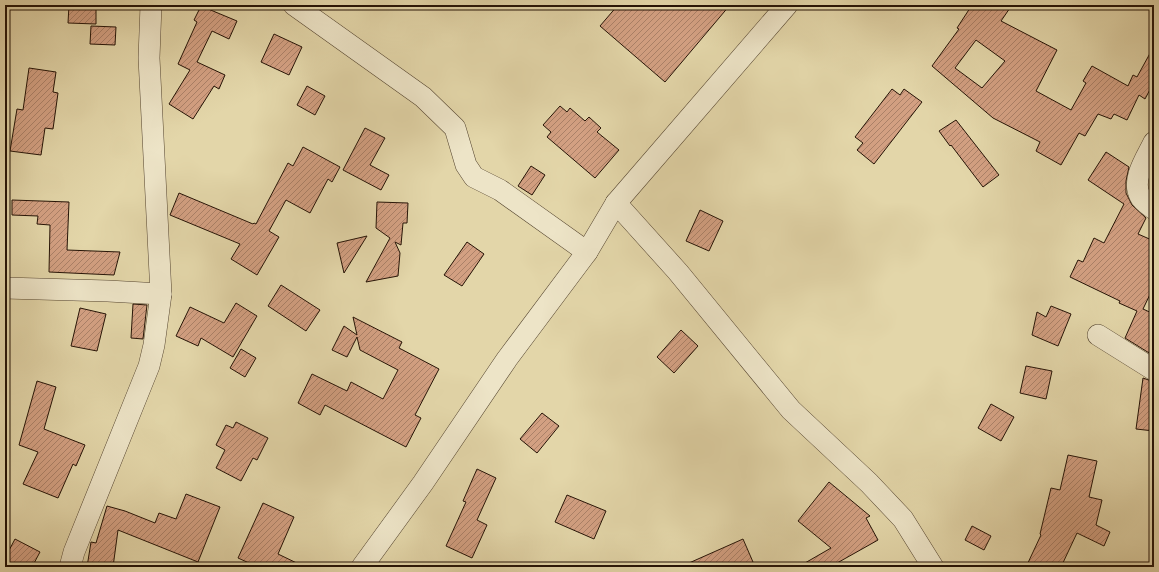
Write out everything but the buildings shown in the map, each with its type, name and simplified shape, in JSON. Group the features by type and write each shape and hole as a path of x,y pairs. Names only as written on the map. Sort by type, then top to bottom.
{"street":[{"path":"70,567 74,552 149,366 154,345 161,294 149,58 151,5"},
{"path":"294,5 424,97 455,128 466,165 474,177 500,190 587,252"},
{"path":"362,567 423,483 507,359 587,252 616,202 787,5"},
{"path":"1154,142 1138,173 1138,188 1140,196 1154,209"},
{"path":"616,202 678,272 791,410 869,483 903,519 933,567"},
{"path":"5,288 161,294"},
{"path":"1098,336 1154,370"}]}
